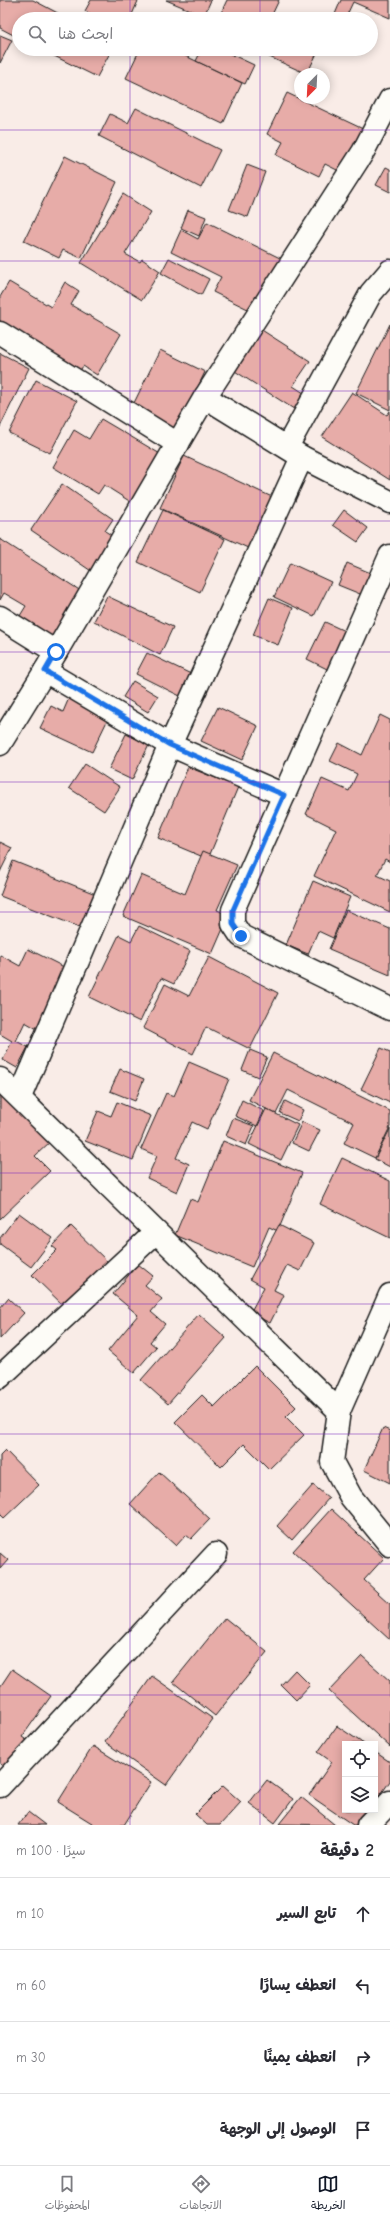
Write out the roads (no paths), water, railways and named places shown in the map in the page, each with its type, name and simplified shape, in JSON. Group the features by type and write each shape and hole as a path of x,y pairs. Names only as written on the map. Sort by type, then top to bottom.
{"street":[{"path":"0,744 45,671 205,397 363,152 390,100"},
{"path":"20,1098 295,452 371,293 390,271"},
{"path":"0,333 178,444"},
{"path":"205,397 295,452 390,502"},
{"path":"390,556 233,910 233,924 241,936 390,1009"},
{"path":"0,617 56,652"},
{"path":"45,671 170,745 284,795"},
{"path":"0,1079 339,1411"},
{"path":"0,1377 156,1232"},
{"path":"390,1295 339,1411 332,1462 351,1497 390,1545"},
{"path":"0,1786 216,1554"},
{"path":"368,1825 390,1802"}]}
